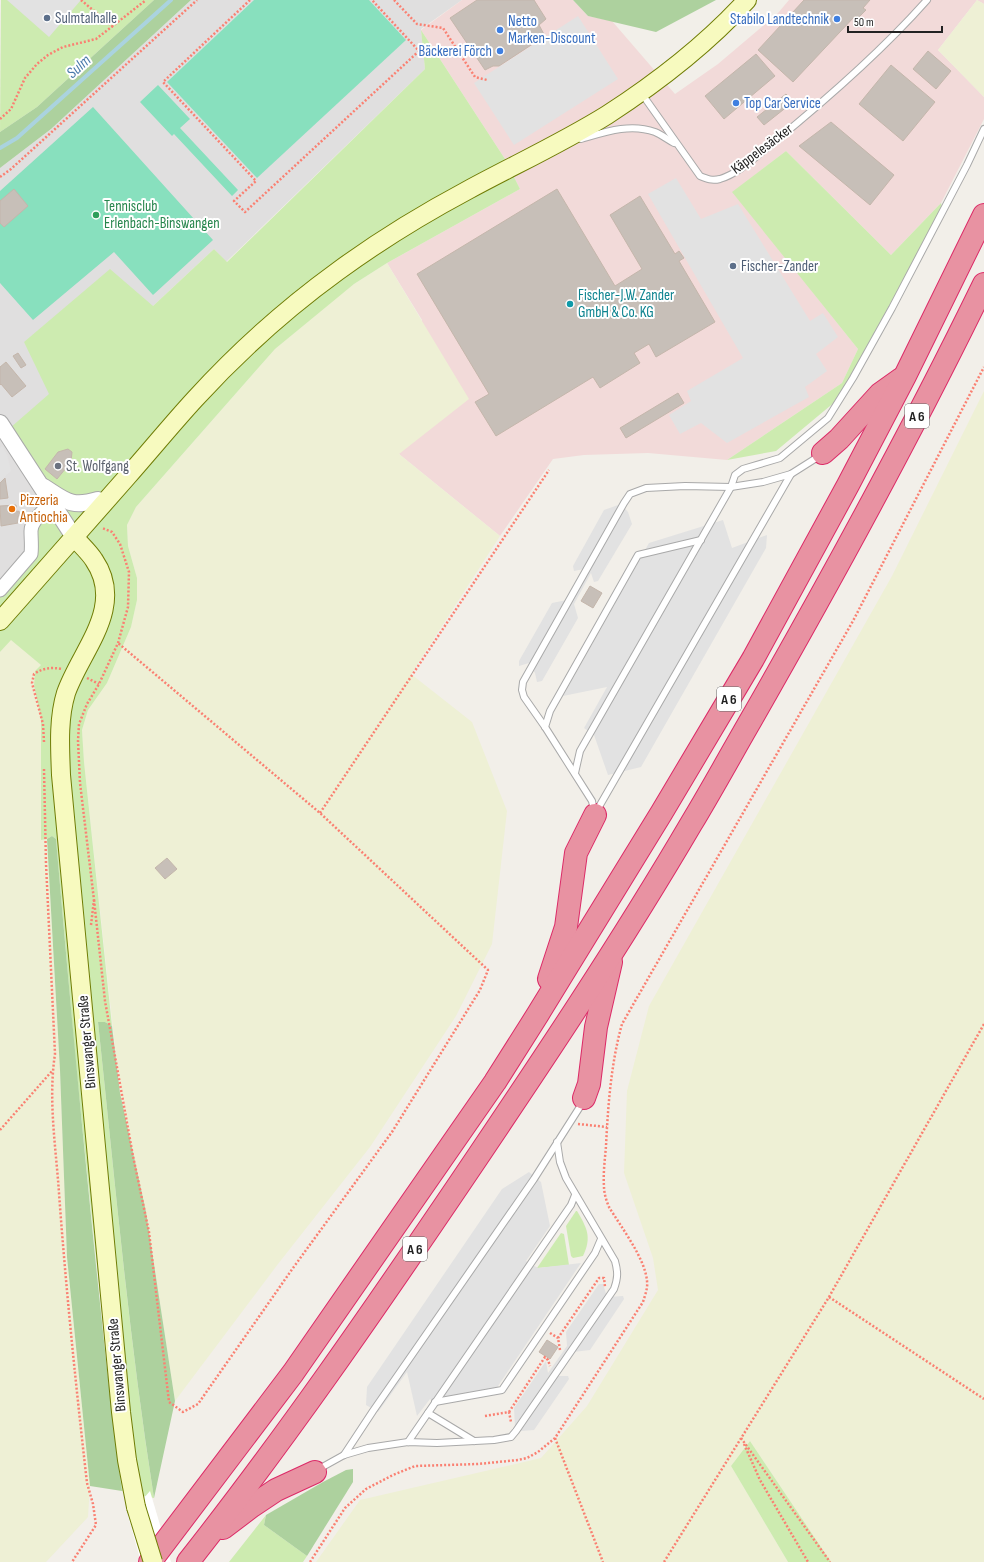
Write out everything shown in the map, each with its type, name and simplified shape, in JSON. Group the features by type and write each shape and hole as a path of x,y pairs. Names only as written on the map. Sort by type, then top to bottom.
{"highway":[{"name":"A 6","path":"151,1562 294,1373 495,1082 538,1014 666,805 752,659 848,485 905,376 984,215"},
{"name":"A 6","path":"188,1562 300,1412 396,1276 496,1130 615,948 691,824 822,593 955,344 984,284"},
{"path":"824,453 839,439 880,394 905,376"},
{"path":"538,1014 566,927 573,866 576,853 595,815"},
{"path":"584,1098 589,1084 596,1027 615,948"},
{"path":"203,1543 276,1490 315,1472"}],"main road":[{"path":"0,621 196,398 293,306 339,271 396,232 465,192 550,148 605,116 641,92 684,60 723,26 747,0"},
{"name":"Binswanger Straße","path":"74,537 94,560 101,573 105,589 105,606 98,629 75,672 66,694 61,720 61,775 121,1412 136,1507 151,1562"}],"street":[{"path":"0,423 74,537"},
{"path":"40,485 71,504 80,504 98,500 102,505"},
{"path":"0,590 31,554 31,529 33,522 52,503"}],"lane":[{"name":"Käppelesäcker","path":"641,92 700,176 710,180 720,179 738,171 812,111 880,50 927,0"},
{"path":"550,148 626,127 642,128 656,133 677,145"},
{"path":"575,773 580,751 731,487 735,475 743,468 780,458 828,418 854,378 892,308 967,165 984,129"},
{"path":"595,815 592,801 545,727 524,698 522,690 524,682 624,503 630,494 646,488 685,486 731,487 749,485 791,474 824,453"},
{"path":"595,815 791,474"},
{"path":"545,727 550,712 638,555 701,540"},
{"path":"344,1455 534,1179 571,1122 584,1098"},
{"path":"315,1472 344,1455 368,1448 408,1442 437,1443 505,1439 511,1437 514,1433 614,1289 618,1280 615,1261 575,1195 560,1162 557,1142"},
{"path":"408,1442 570,1205 575,1195"},
{"path":"435,1402 502,1390 595,1253 602,1239"},
{"path":"428,1413 475,1441"}],"path":[{"path":"81,0 113,27"},
{"path":"0,119 12,109 25,78 37,64 48,55 63,47 96,40 146,0"},
{"path":"0,177 11,169 197,0"},
{"path":"250,0 163,82 256,181 234,201 245,212 419,51 372,0"},
{"path":"394,0 417,24 443,28 475,77 487,80"},
{"path":"310,1562 345,1508 366,1489 392,1475 415,1466 478,1464 518,1460 528,1458 538,1452 554,1438 643,1302 647,1289 647,1280 643,1264 609,1207 605,1197 604,1186 607,1126 617,1044 622,1024 853,621 984,367"},
{"path":"320,813 549,470"},
{"path":"88,522 112,532 120,544 129,572 128,606 118,643 99,684 87,704 79,724 78,741 80,783 106,1001 133,1156 149,1232 170,1402 183,1412 198,1404 293,1268 392,1132 480,990 488,970 320,813 118,643"},
{"path":"44,747 43,724 32,683 34,674 42,669 55,668 75,672 99,684"},
{"path":"44,762 46,872 55,1054 53,1070 54,1118 68,1306 87,1483 93,1504 96,1525 72,1562"},
{"path":"90,929 94,900"},
{"path":"664,1562 829,1298 984,1024"},
{"path":"0,1130 53,1070"},
{"path":"571,1122 582,1125 607,1126"},
{"path":"557,1355 561,1350 558,1338 599,1278"},
{"path":"829,1298 984,1399"},
{"path":"514,1433 509,1412 544,1357 548,1360 549,1367 553,1361"},
{"path":"485,1416 509,1412"},
{"path":"554,1438 603,1562"},
{"path":"741,1438 760,1480 808,1562"},
{"path":"741,1438 830,1562"}],"shaded area":[{"name":"Sulmtalhalle","path":"7,0 81,0 49,37"},
{"path":"191,0 462,0 421,29 425,69 226,262 214,249 153,306 49,394 66,497 31,562 0,597 0,168 51,129"},
{"path":"462,0 573,0 588,16 612,21 675,94 718,64 778,13 789,0 977,0 938,50 984,97 984,119 941,203 891,255 786,151 733,192 858,349 842,383 727,460 648,453 584,455 553,459 500,536 399,454 422,320 387,263 520,189 505,159 421,30"},
{"path":"977,0 984,0 984,4"},
{"name":"Netto Marken-Discount","path":"578,16 618,79 514,145 474,83"},
{"name":"Fischer-Zander","path":"676,178 701,219 738,204 810,321 823,313 838,337 816,354 827,371 805,387 809,397 727,443 701,423 680,434 669,415 691,401 687,391 743,358 648,194"},
{"path":"2,446 7,455 11,471 0,481 0,448"},
{"path":"621,504 628,512 632,524 598,581 594,582 591,573 574,604 578,618 542,681 537,682 535,673 529,663 519,666 519,661 552,603 567,600 584,569 574,571 573,566 604,510"},
{"path":"723,520 732,548 767,535 766,548 641,767 608,775 594,735 584,728 607,687 563,696 649,543"},
{"path":"529,1172 541,1182 550,1226 526,1261 538,1268 581,1263 492,1395 439,1404 430,1399 417,1416 407,1372 378,1412 366,1405 367,1387 502,1189"},
{"path":"599,1284 603,1284 607,1297 623,1296 624,1299 590,1350 573,1352 558,1376 568,1376 569,1379 534,1430 521,1431 515,1427 514,1408 546,1361 548,1373 567,1346 566,1332"}],"green space":[{"path":"1,0 154,0 37,107 0,132"},
{"path":"154,0 191,0 51,129 0,168 0,132 37,107"},
{"path":"254,0 369,0 406,40 257,178 167,82"},
{"path":"573,0 716,0 656,32 588,16"},
{"path":"977,0 984,4 984,97 938,50"},
{"path":"421,30 505,159 520,189 387,263 354,284 275,349 136,507 127,525 128,546 137,578 137,600 131,627 107,683 88,710 82,730 84,762 112,1026 105,1022 98,1022 137,1380 154,1498 122,1491 115,1439 76,1067 56,839 52,836 41,840 41,718 34,686 35,671 41,665 11,640 0,652 0,597 31,562 37,528 66,497 37,469 10,428 49,394 24,342 110,269 153,306 214,249 227,262 425,69"},
{"path":"158,85 190,119 180,128 238,190 232,196 174,134 172,136 140,102"},
{"name":"Tennisclub Erlenbach-Binswangen","path":"93,107 213,240 153,295 114,252 33,320 0,283 0,191"},
{"path":"786,151 891,255 941,203 942,207 860,362 836,401 776,451 727,460 842,383 858,349 732,192"},
{"path":"387,263 469,399 399,454 500,536 411,674 472,722 507,811 492,944 456,1016 370,1147 278,1264 175,1401 146,1212 120,1093 84,762 82,730 88,710 107,683 131,627 137,600 137,578 128,546 127,525 136,507 275,349 354,284"},
{"path":"984,391 984,1562 831,1562 750,1441 731,1466 788,1562 316,1562 360,1500 541,1458 587,1406 658,1290 653,1258 624,1173 627,1091 649,1006 892,576"},
{"path":"11,639 41,665 34,686 41,718 41,840 47,839 60,1070 67,1257 90,1486 88,1517 46,1562 0,1562 0,652"},
{"path":"52,836 56,839 92,1226 122,1491 90,1486 67,1257 60,1070 47,839"},
{"path":"98,1022 105,1022 112,1026 120,1093 146,1212 175,1401 154,1498 130,1320"},
{"path":"576,1211 586,1228 588,1238 583,1256 573,1258 571,1256 566,1226"},
{"path":"561,1233 564,1234 569,1265 537,1268"},
{"path":"750,1441 831,1562 788,1562 731,1466"},
{"path":"353,1469 353,1482 307,1556 264,1525 266,1515 323,1482 346,1470"},
{"path":"266,1515 264,1525 307,1556 303,1562 229,1562"}],"pier":[{"path":"150,1491 171,1562 141,1562 128,1516"}],"building":[{"name":"Netto Marken-Discount","path":"477,0 534,0 546,19 539,25 545,36 499,66 493,66 485,70 450,18"},
{"path":"804,0 870,0 863,8 866,10 858,18 855,16 793,82 758,50"},
{"path":"928,51 951,71 936,89 913,69"},
{"path":"756,54 775,76 724,119 705,96"},
{"path":"891,65 935,102 903,141 859,104"},
{"path":"786,94 793,102 764,125 757,117"},
{"path":"831,122 894,175 870,205 799,146"},
{"path":"14,189 28,206 4,227 0,223 0,201"},
{"name":"Fischer-J.W. Zander GmbH & Co. KG","path":"557,189 615,286 642,269 610,215 640,196 675,254 679,251 684,258 679,261 715,322 656,357 649,344 634,353 640,363 600,388 593,377 496,436 475,402 489,394 417,274"},
{"path":"18,353 26,365 21,368 13,356"},
{"path":"6,362 26,386 12,397 1,384 0,385 0,367"},
{"path":"678,393 684,403 626,438 620,428"},
{"name":"St. Wolfgang","path":"68,449 72,452 71,462 57,479 45,469 58,452"},
{"path":"5,478 8,498 0,499 0,483"},
{"path":"16,505 17,512 19,511 20,516 18,516 18,523 1,526 0,506"},
{"path":"590,586 602,593 593,608 581,601"},
{"path":"167,858 177,869 165,879 155,868"},
{"path":"547,1340 558,1347 550,1359 539,1352"}],"waterway":[{"name":"Sulm","path":"0,148 17,138 171,0"}],"place":[{"name":"Sulmtalhalle","path":"47,18"},
{"name":"Stabilo Landtechnik","path":"837,19"},
{"name":"Netto Marken-Discount","path":"500,30"},
{"name":"Bäckerei Förch","path":"500,51"},
{"name":"Top Car Service","path":"736,103"},
{"name":"Tennisclub Erlenbach-Binswangen","path":"96,215"},
{"name":"Fischer-Zander","path":"733,266"},
{"name":"Fischer-J.W. Zander GmbH & Co. KG","path":"570,304"},
{"name":"St. Wolfgang","path":"58,466"},
{"name":"Pizzeria Antiochia","path":"12,509"}]}
